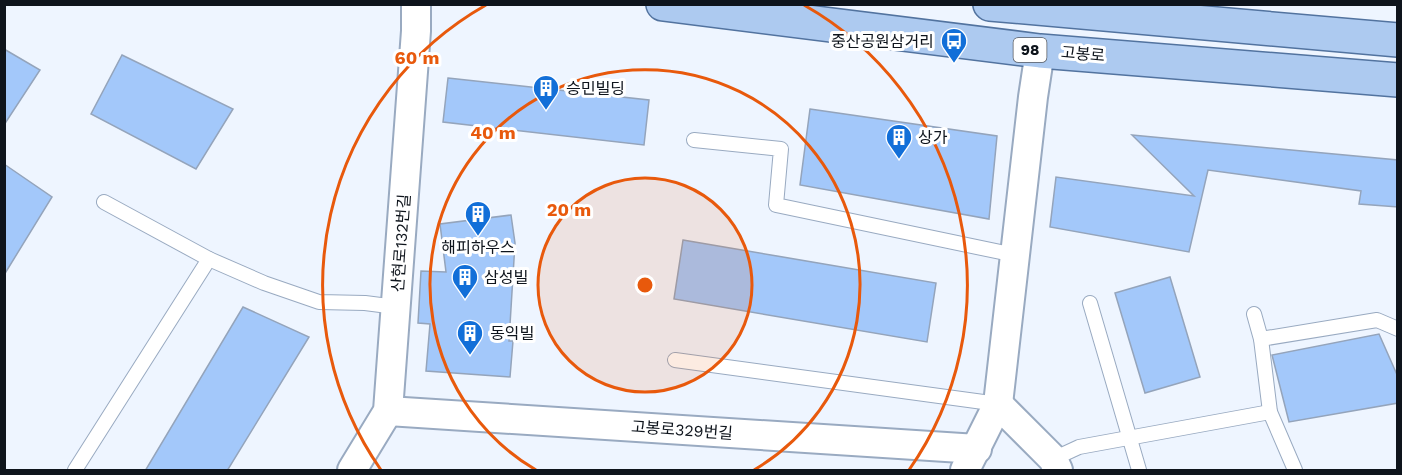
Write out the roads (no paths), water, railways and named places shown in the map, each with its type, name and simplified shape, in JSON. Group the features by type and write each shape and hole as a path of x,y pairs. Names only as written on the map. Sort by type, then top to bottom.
{"main road":[{"name":"고봉로","path":"663,4 1040,51 1398,80"},
{"path":"990,4 1398,40"}],"street":[{"name":"산현로132번길","path":"352,471 388,411 416,31 416,4"},
{"name":"고봉로329번길","path":"388,411 971,460 998,404 1040,51"},
{"path":"998,404 1055,465"}],"lane":[{"path":"694,140 781,149 776,205 1015,255"},
{"path":"104,202 209,259 264,283 319,303 365,303 396,307"},
{"path":"75,471 209,259"},
{"path":"1090,303 1139,471"},
{"path":"1254,314 1261,339 1270,412 1295,471"},
{"path":"1261,339 1377,320 1398,329"},
{"path":"675,360 998,404"},
{"path":"1055,465 1079,447 1270,412"}],"place":[{"name":"중산공원삼거리","path":"954,64"},
{"name":"승민빌딩","path":"546,111"},
{"name":"상가","path":"899,160"},
{"name":"해피하우스","path":"478,237"},
{"name":"삼성빌","path":"465,300"},
{"name":"동익빌","path":"470,356"}]}
